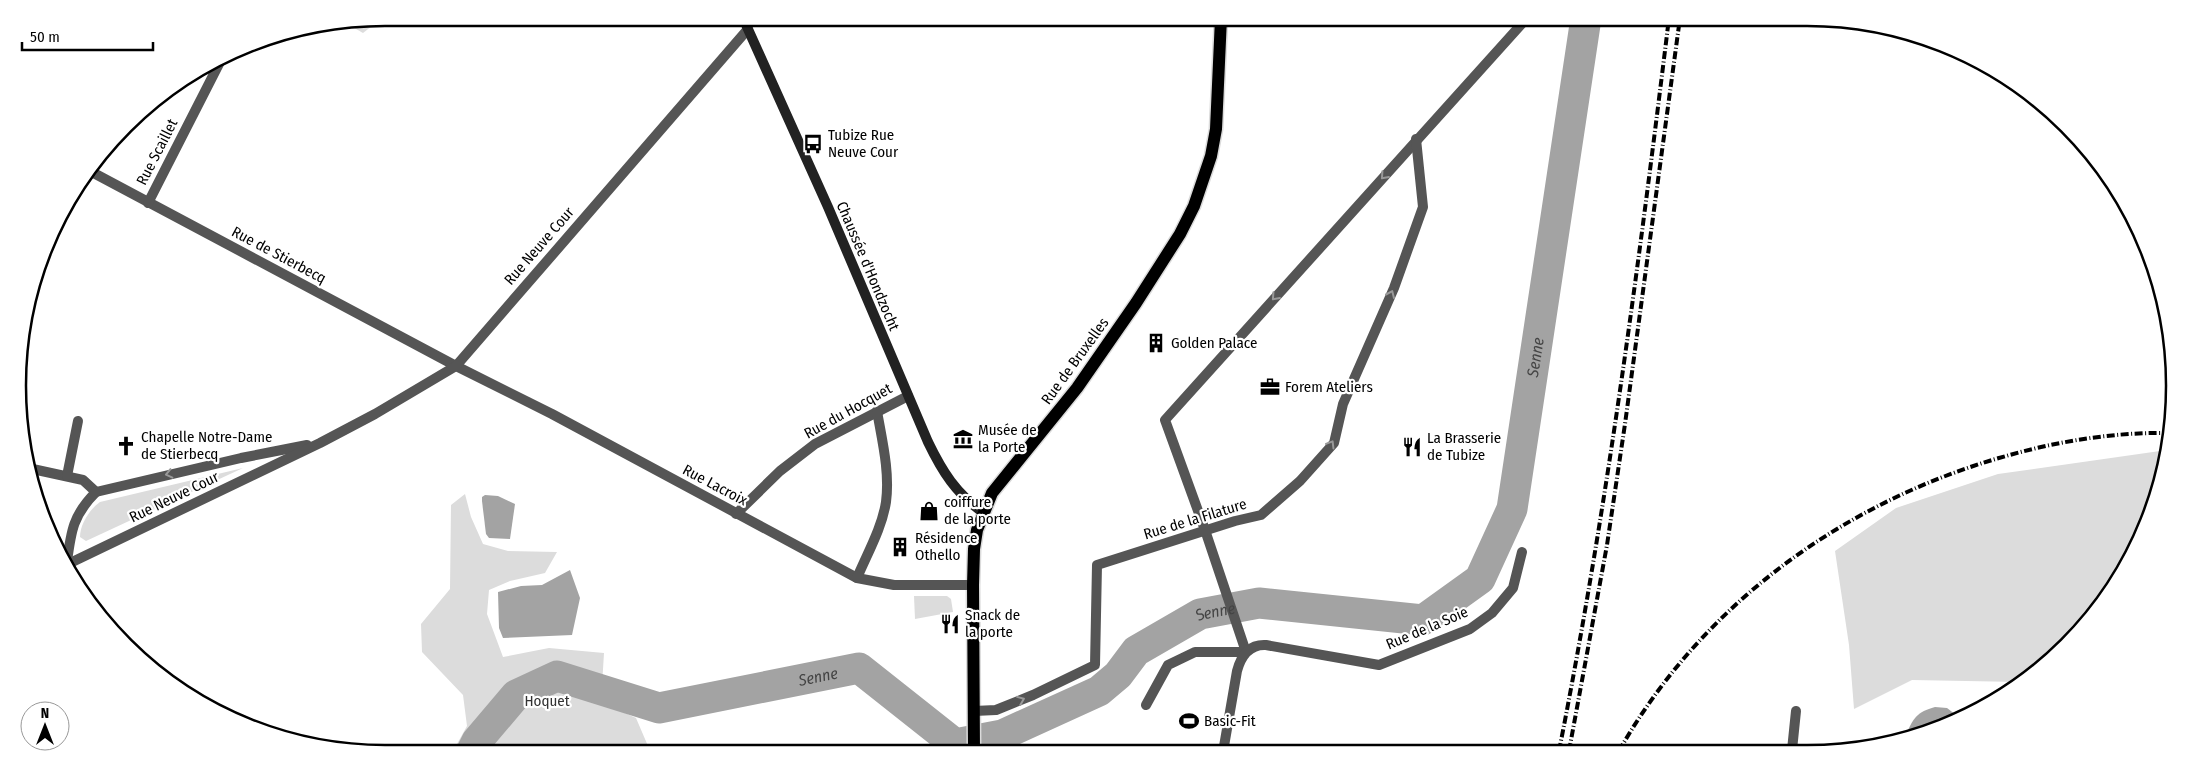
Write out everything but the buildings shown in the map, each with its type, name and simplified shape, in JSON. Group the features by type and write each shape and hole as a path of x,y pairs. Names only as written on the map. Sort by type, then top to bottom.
{"main road":[{"name":"Chaussée d'Hondzocht","path":"747,26 941,469 956,490 984,513"},
{"name":"Rue de Bruxelles","path":"974,745 973,585 974,549 977,530 992,493 1077,388 1136,303 1180,234 1194,206 1211,156 1216,129 1222,26"}],"street":[{"path":"1224,745 1237,671 1240,659 1246,652 1205,530 1165,420 1520,26"},
{"name":"Rue Neuve Cour","path":"72,561 320,442 375,414 456,366 748,29"},
{"name":"Rue Scaillet","path":"148,203 217,68"},
{"name":"Rue de la Filature","path":"974,716 996,710 1033,695 1095,665 1097,565 1205,530 1261,515 1300,480 1334,443 1343,404 1394,288 1423,208 1416,140"},
{"name":"Rue de Stierbecq","path":"95,174 456,366"},
{"name":"Rue Lacroix","path":"456,366 552,414 857,578 894,585 973,585"},
{"name":"Rue du Hocquet","path":"736,514 780,472 815,444 908,396"},
{"path":"857,578 886,503 887,476 877,411"},
{"path":"67,476 78,421"},
{"name":"Rue Neuve Cour","path":"68,554 70,534 82,506 96,492 241,458 320,442"},
{"path":"36,470 83,480 96,492"},
{"name":"Rue de la Soie","path":"1146,705 1168,665 1194,652 1246,652 1254,647 1266,646 1379,665 1470,629 1492,613 1513,588 1522,552"},
{"path":"1793,745 1796,711"}],"green space":[{"path":"371,27 363,33 354,28"},
{"path":"2160,451 2147,501 2118,565 2092,604 2061,640 2043,656 2009,682 1912,680 1854,709 1849,645 1835,551 1896,508 1998,474"},
{"path":"243,468 86,541 80,537 86,517 100,502"},
{"name":"Hoquet","path":"465,494 471,517 483,544 508,551 557,552 545,573 510,581 489,590 487,614 503,657 549,648 604,653 601,702 636,718 648,745 456,745 467,726 463,695 422,652 421,624 450,589 451,505"},
{"path":"914,596 947,596 951,599 953,612 915,619"}],"shaded area":[{"path":"485,495 498,496 515,504 510,539 489,538 486,534 482,501 482,497"},
{"path":"570,570 580,598 572,635 503,638 499,628 498,592 521,586 542,585"},
{"path":"1935,707 1947,708 1953,713 1908,730 1916,716"}],"waterway":[{"name":"Senne","path":"475,745 516,695 557,676 659,708 859,668 955,744 1002,735 1099,691 1118,675 1136,651 1200,614 1259,603 1423,620 1480,579 1512,509 1585,26"}],"railway":[{"path":"1560,745 1592,568 1621,385 1668,26"},
{"path":"1570,745 1607,545 1679,26"},
{"path":"1623,745 1653,698 1692,649 1735,605 1783,565 1835,530 1889,500 1947,476 2006,456 2087,438 2163,433"}],"place":[{"name":"Tubize Rue Neuve Cour","path":"813,144"},
{"name":"Golden Palace","path":"1156,343"},
{"name":"Forem Ateliers","path":"1270,387"},
{"name":"Musée de la Porte","path":"963,439"},
{"name":"Chapelle Notre-Dame de Stierbecq","path":"126,446"},
{"name":"La Brasserie de Tubize","path":"1412,447"},
{"name":"coiffure de la porte","path":"929,511"},
{"name":"Résidence Othello","path":"900,547"},
{"name":"Snack de la porte","path":"950,624"},
{"name":"Basic-Fit","path":"1189,721"}]}
